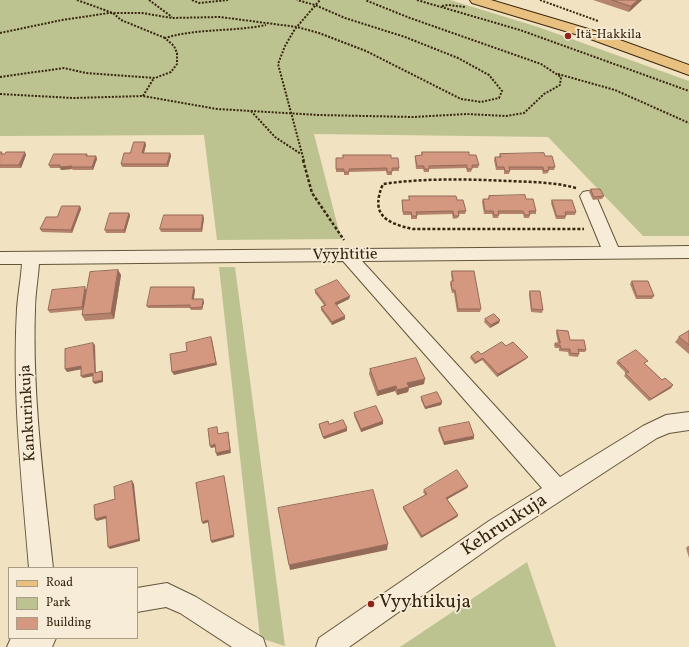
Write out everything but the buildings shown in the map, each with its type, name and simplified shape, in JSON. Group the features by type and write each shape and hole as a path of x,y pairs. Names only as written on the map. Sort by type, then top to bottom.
{"main road":[{"path":"477,0 590,34 689,70"}],"street":[{"path":"588,196 612,252"},
{"name":"Vyyhtitie","path":"0,258 347,249 689,252"},
{"path":"347,249 559,491"},
{"name":"Kankurinkuja","path":"31,258 26,308 26,369 28,427 41,567"},
{"name":"Kehruukuja","path":"328,647 498,529 650,432 666,424 689,421"},
{"path":"138,600 167,595 188,605 254,647"},
{"path":"19,647 41,639"}],"path":[{"path":"0,77 64,68 86,73 155,78 171,72 177,64 177,53 174,46 166,38 121,20 113,13 77,0"},
{"path":"149,0 172,18"},
{"path":"192,0 199,3 228,0"},
{"path":"0,33 62,20 113,13 142,13 172,18 220,17 298,27 319,33 366,51 461,99 481,102 499,98 502,90 489,75 458,58 404,37 345,18 315,5 297,0"},
{"path":"320,0 289,36 278,64 312,193 347,249"},
{"path":"0,94 73,98 143,96 217,109 291,113 413,117 467,114 506,116 524,113 544,94 560,84 561,77 541,64 410,18 365,0"},
{"path":"417,0 501,23 574,48 689,91"},
{"path":"166,38 189,32 241,30 268,24"},
{"path":"555,73 615,90 689,123"},
{"path":"143,96 155,78"},
{"path":"250,111 262,120 268,129 281,141 302,155"},
{"path":"588,196 576,188 561,183 538,181 439,179 401,180 383,184 376,200 377,209 389,222 399,227 413,229 602,229"}],"green space":[{"path":"0,0 450,0 538,27 689,81 689,236 643,236 548,137 314,134 341,239 217,240 204,135 0,136"},
{"path":"219,267 235,267 285,646 260,638"},
{"path":"527,562 556,647 400,647"}],"place":[{"name":"Itä-Hakkila","path":"568,36"},
{"name":"Vyyhtikuja","path":"371,604"}]}
